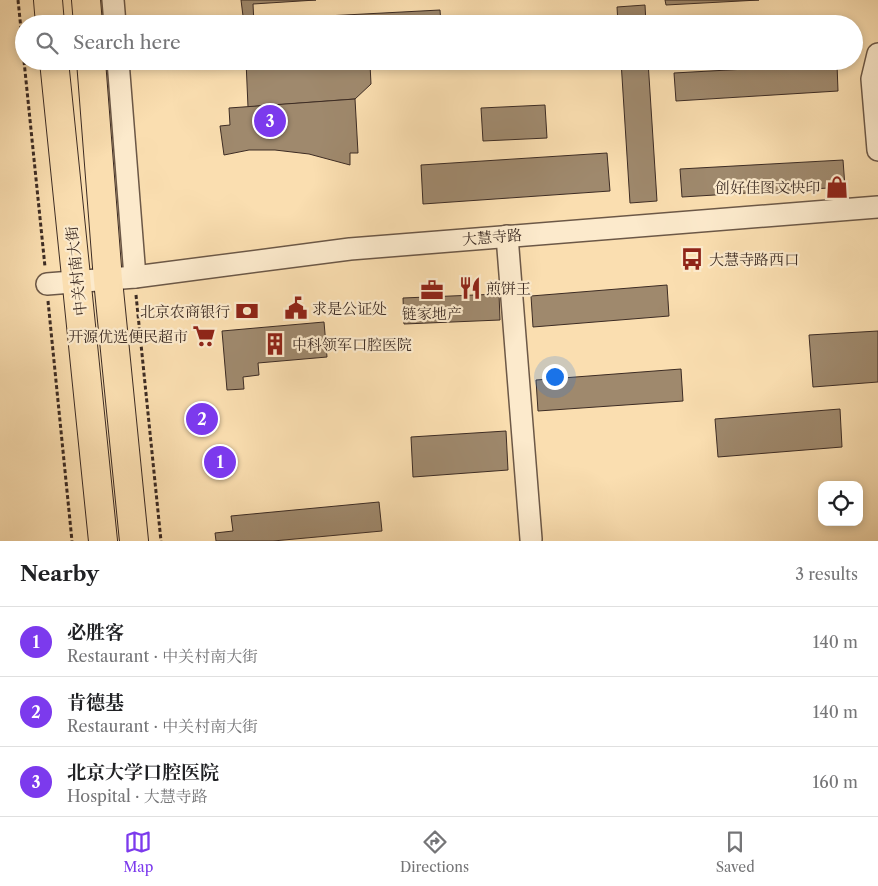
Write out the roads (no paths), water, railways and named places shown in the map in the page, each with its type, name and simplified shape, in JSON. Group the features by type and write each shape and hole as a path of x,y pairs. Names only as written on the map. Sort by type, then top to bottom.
{"main road":[{"path":"48,0 49,15"},
{"path":"86,0 87,15"},
{"name":"中关村南大街","path":"55,70 104,541"},
{"name":"中关村南大街","path":"92,70 121,278 134,541"}],"street":[{"path":"113,0 114,15"},
{"path":"878,54 872,79 878,150"},
{"name":"中关村南大街","path":"118,70 121,278"},
{"name":"大慧寺路","path":"47,284 121,278 350,249 878,207"},
{"path":"507,236 531,540"}],"place":[{"name":"北京大学口腔医院","path":"270,121"},
{"name":"创好佳图文快印","path":"837,187"},
{"name":"大慧寺路西口","path":"692,259"},
{"name":"煎饼王","path":"470,288"},
{"name":"链家地产","path":"432,290"},
{"name":"求是公证处","path":"296,308"},
{"name":"北京农商银行","path":"247,311"},
{"name":"开源优选便民超市","path":"204,336"},
{"name":"中科领军口腔医院","path":"275,344"},
{"name":"肯德基","path":"202,419"},
{"name":"必胜客","path":"220,462"}]}
